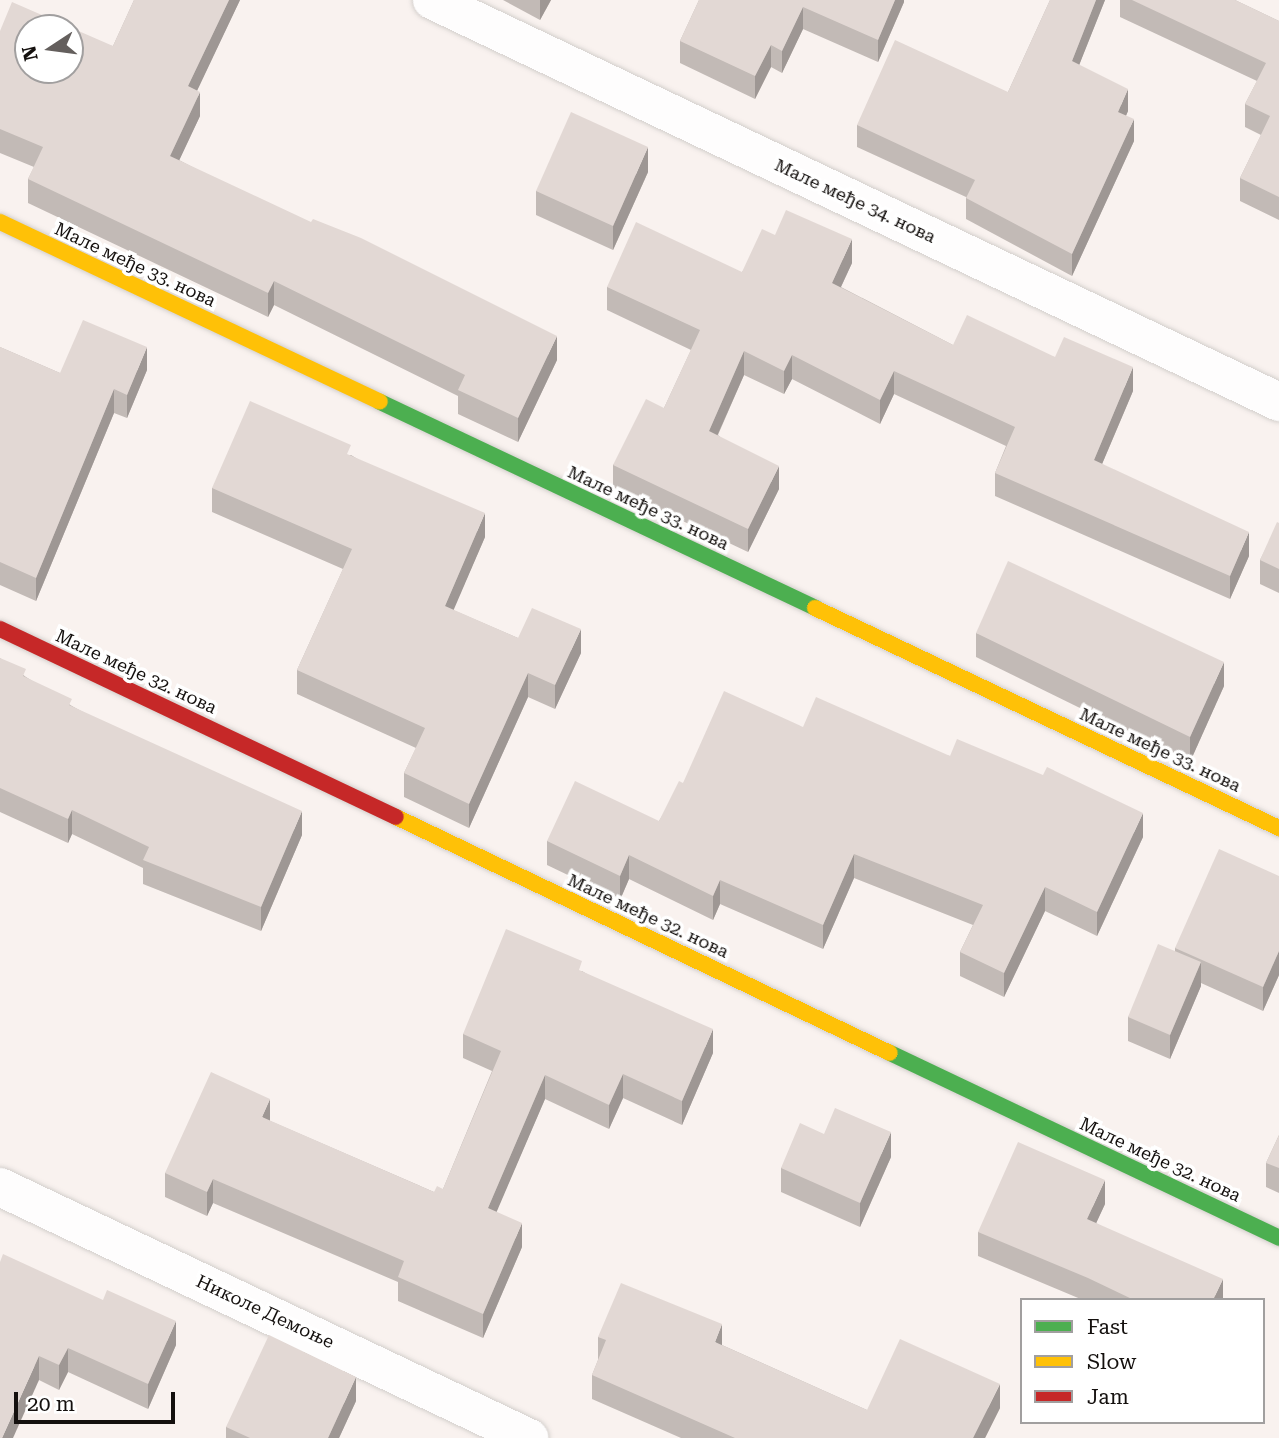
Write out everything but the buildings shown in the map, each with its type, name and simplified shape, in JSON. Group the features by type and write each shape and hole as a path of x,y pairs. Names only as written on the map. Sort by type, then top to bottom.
{"street":[{"name":"Мале међе 34. нова","path":"432,0 1279,402"},
{"name":"Мале међе 33. нова","path":"0,222 1279,828"},
{"name":"Мале међе 32. нова","path":"0,629 1279,1238"},
{"name":"Николе Демоње","path":"0,1187 529,1438"}],"traffic: fast":[{"path":"380,402 815,608"},
{"path":"890,1053 1279,1238"}],"traffic: slow":[{"path":"0,222 380,402"},
{"path":"815,608 1279,828"},
{"path":"396,817 890,1053"}],"traffic: jam":[{"path":"0,629 396,817"}]}
